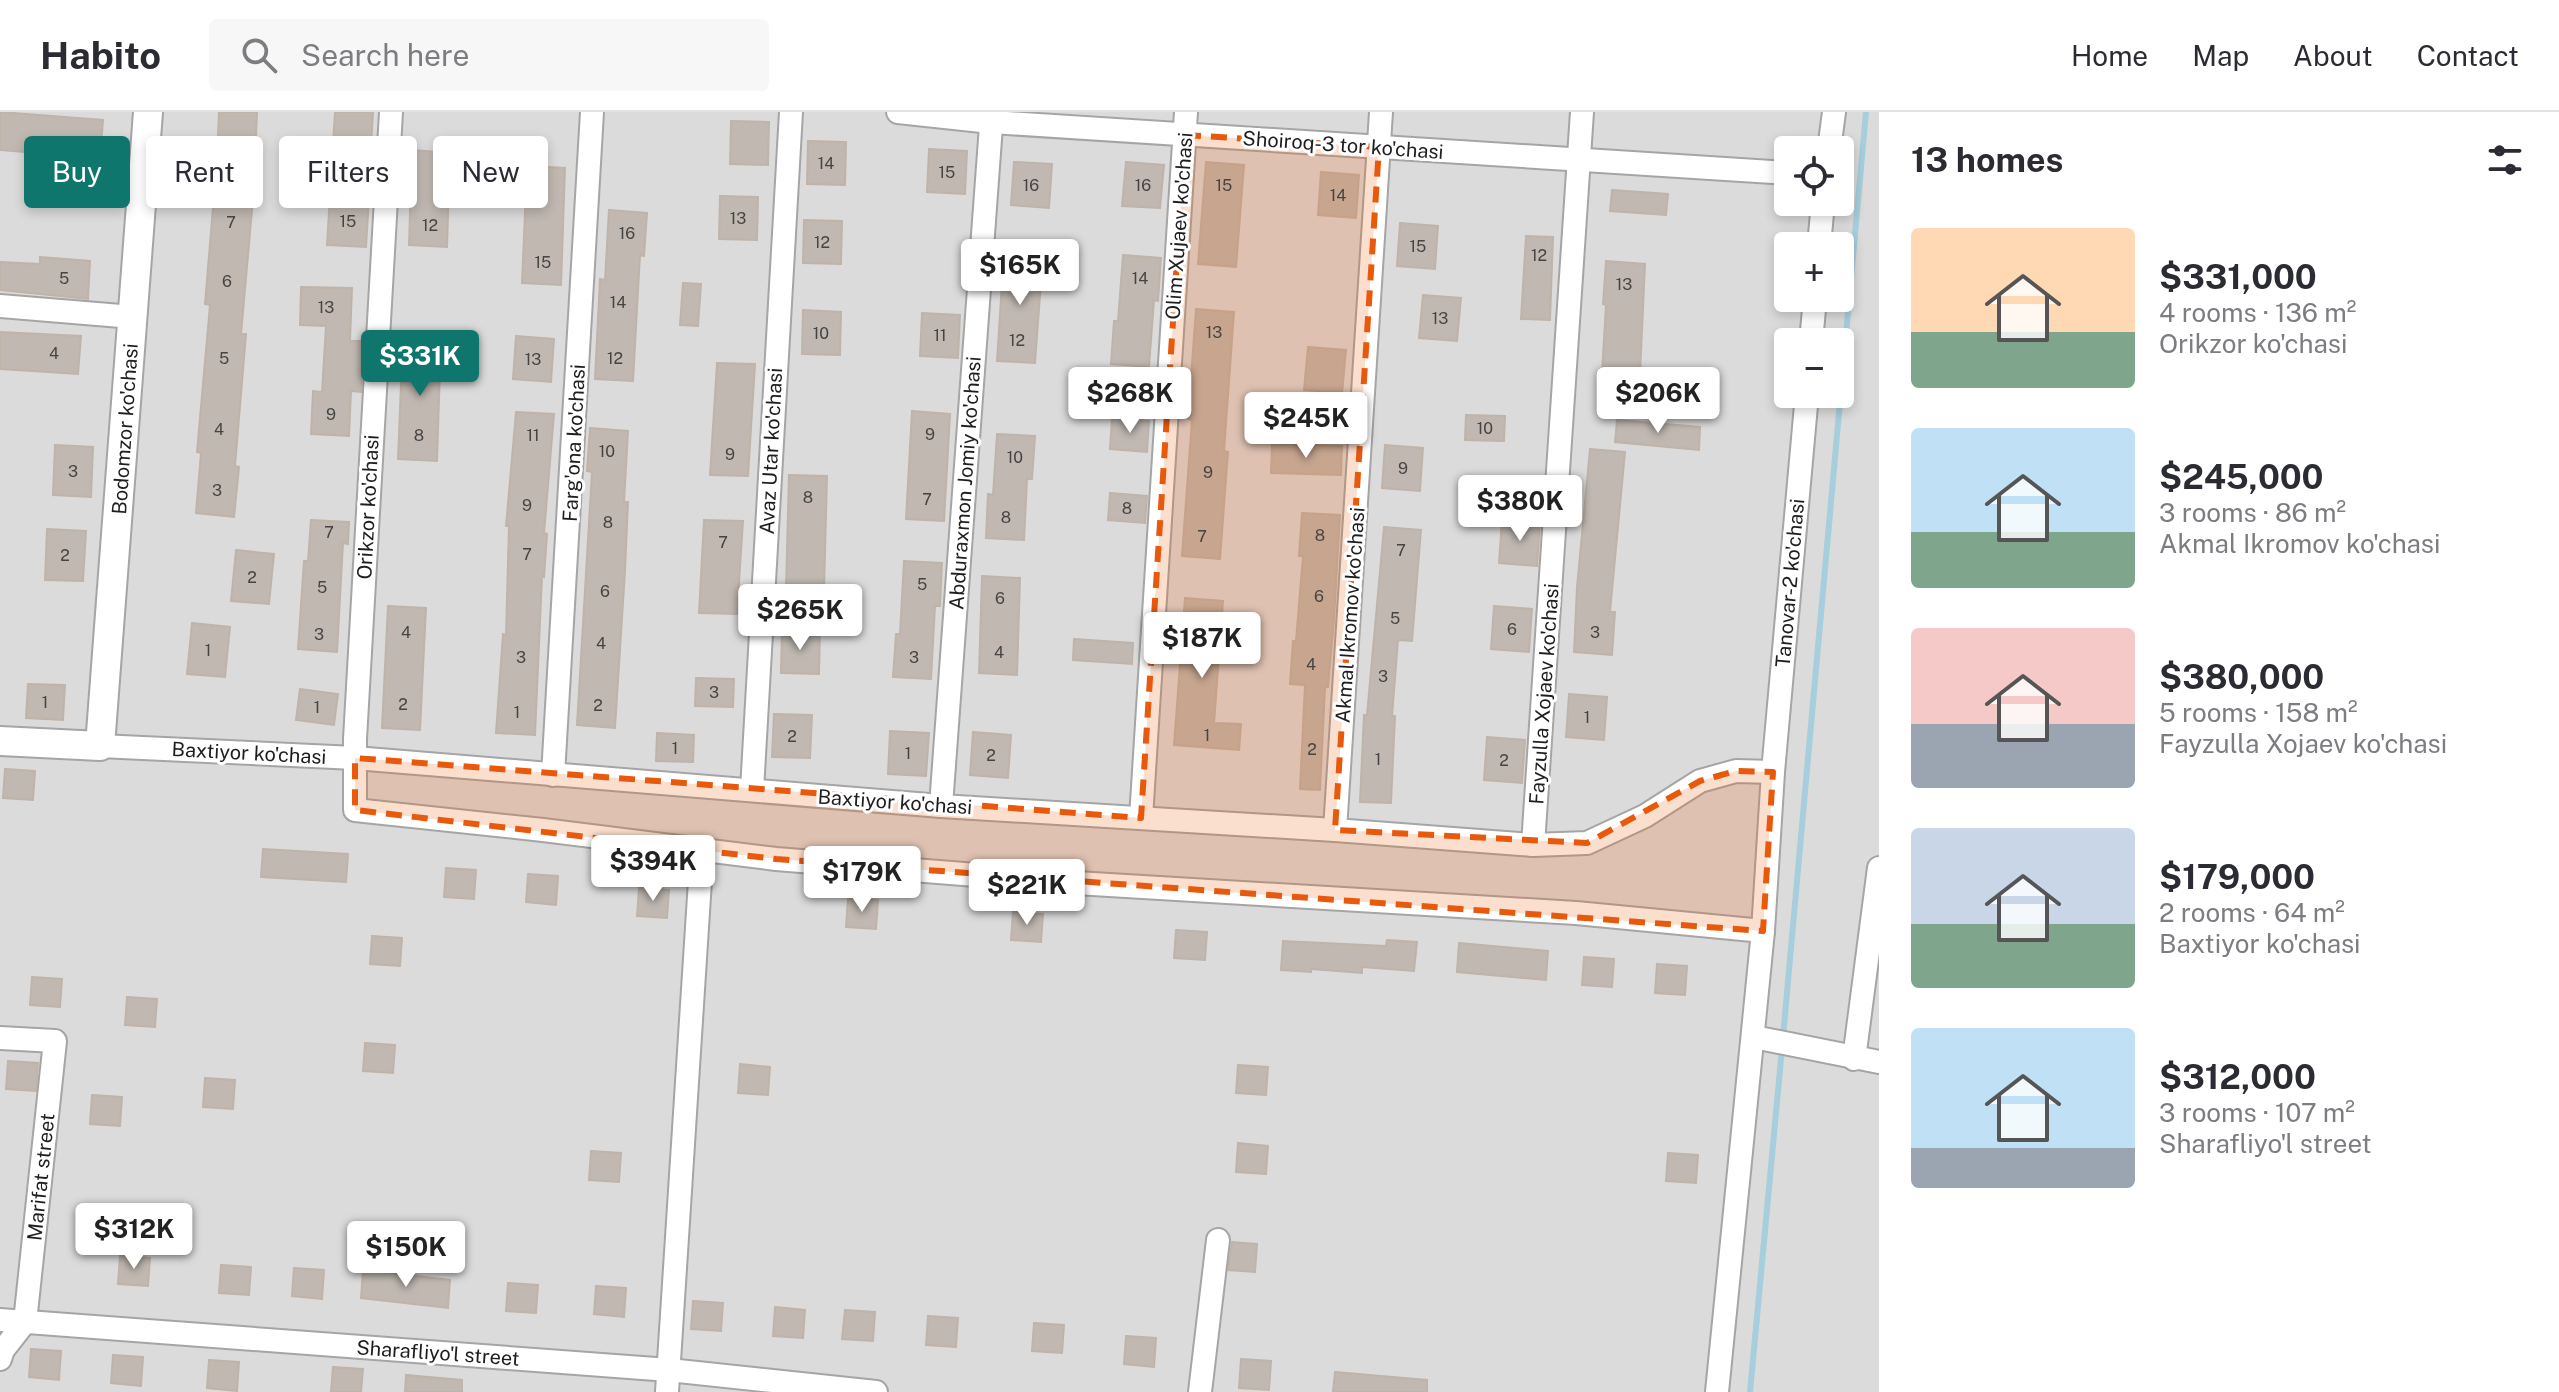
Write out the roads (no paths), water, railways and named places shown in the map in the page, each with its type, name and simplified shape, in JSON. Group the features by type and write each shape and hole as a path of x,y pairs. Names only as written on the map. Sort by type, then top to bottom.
{"street":[{"name":"Bodomzor ko'chasi","path":"100,746 148,112"},
{"name":"Orikzor ko'chasi","path":"391,112 355,758 355,810 702,850"},
{"name":"Farg'ona ko'chasi","path":"553,775 592,112"},
{"name":"Avaz Utar ko'chasi","path":"752,790 791,112"},
{"name":"Shoiroq-3 tor ko'chasi","path":"898,112 992,117 1185,135 1774,172"},
{"name":"Olim Xujaev ko'chasi","path":"1141,818 1186,112"},
{"name":"Akmal Ikromov ko'chasi","path":"1335,830 1381,112"},
{"name":"Fayzulla Xojaev ko'chasi","path":"1533,845 1582,112"},
{"path":"1831,136 1834,112"},
{"name":"Abduraxmon Jomiy ko'chasi","path":"941,806 992,117"},
{"path":"0,306 133,317"},
{"name":"Tanovar-2 ko'chasi","path":"1717,1392 1754,1037 1773,772 1806,408"},
{"name":"Baxtiyor ko'chasi","path":"0,741 355,758 941,806 1533,845 1587,843 1645,816 1700,781 1736,771 1773,772"},
{"path":"668,1381 702,850 1060,882 1576,913 1763,931"},
{"path":"1854,1059 1879,868"},
{"path":"1754,1037 1879,1062"},
{"name":"Marifat street","path":"0,1038 55,1041 25,1322 3,1350 0,1359"},
{"path":"1200,1392 1218,1240"},
{"name":"Sharafliyo'l street","path":"0,1320 668,1381 876,1392"}],"waterway":[{"path":"1783,1037 1866,112"},
{"path":"1750,1392 1782,1048"}]}
